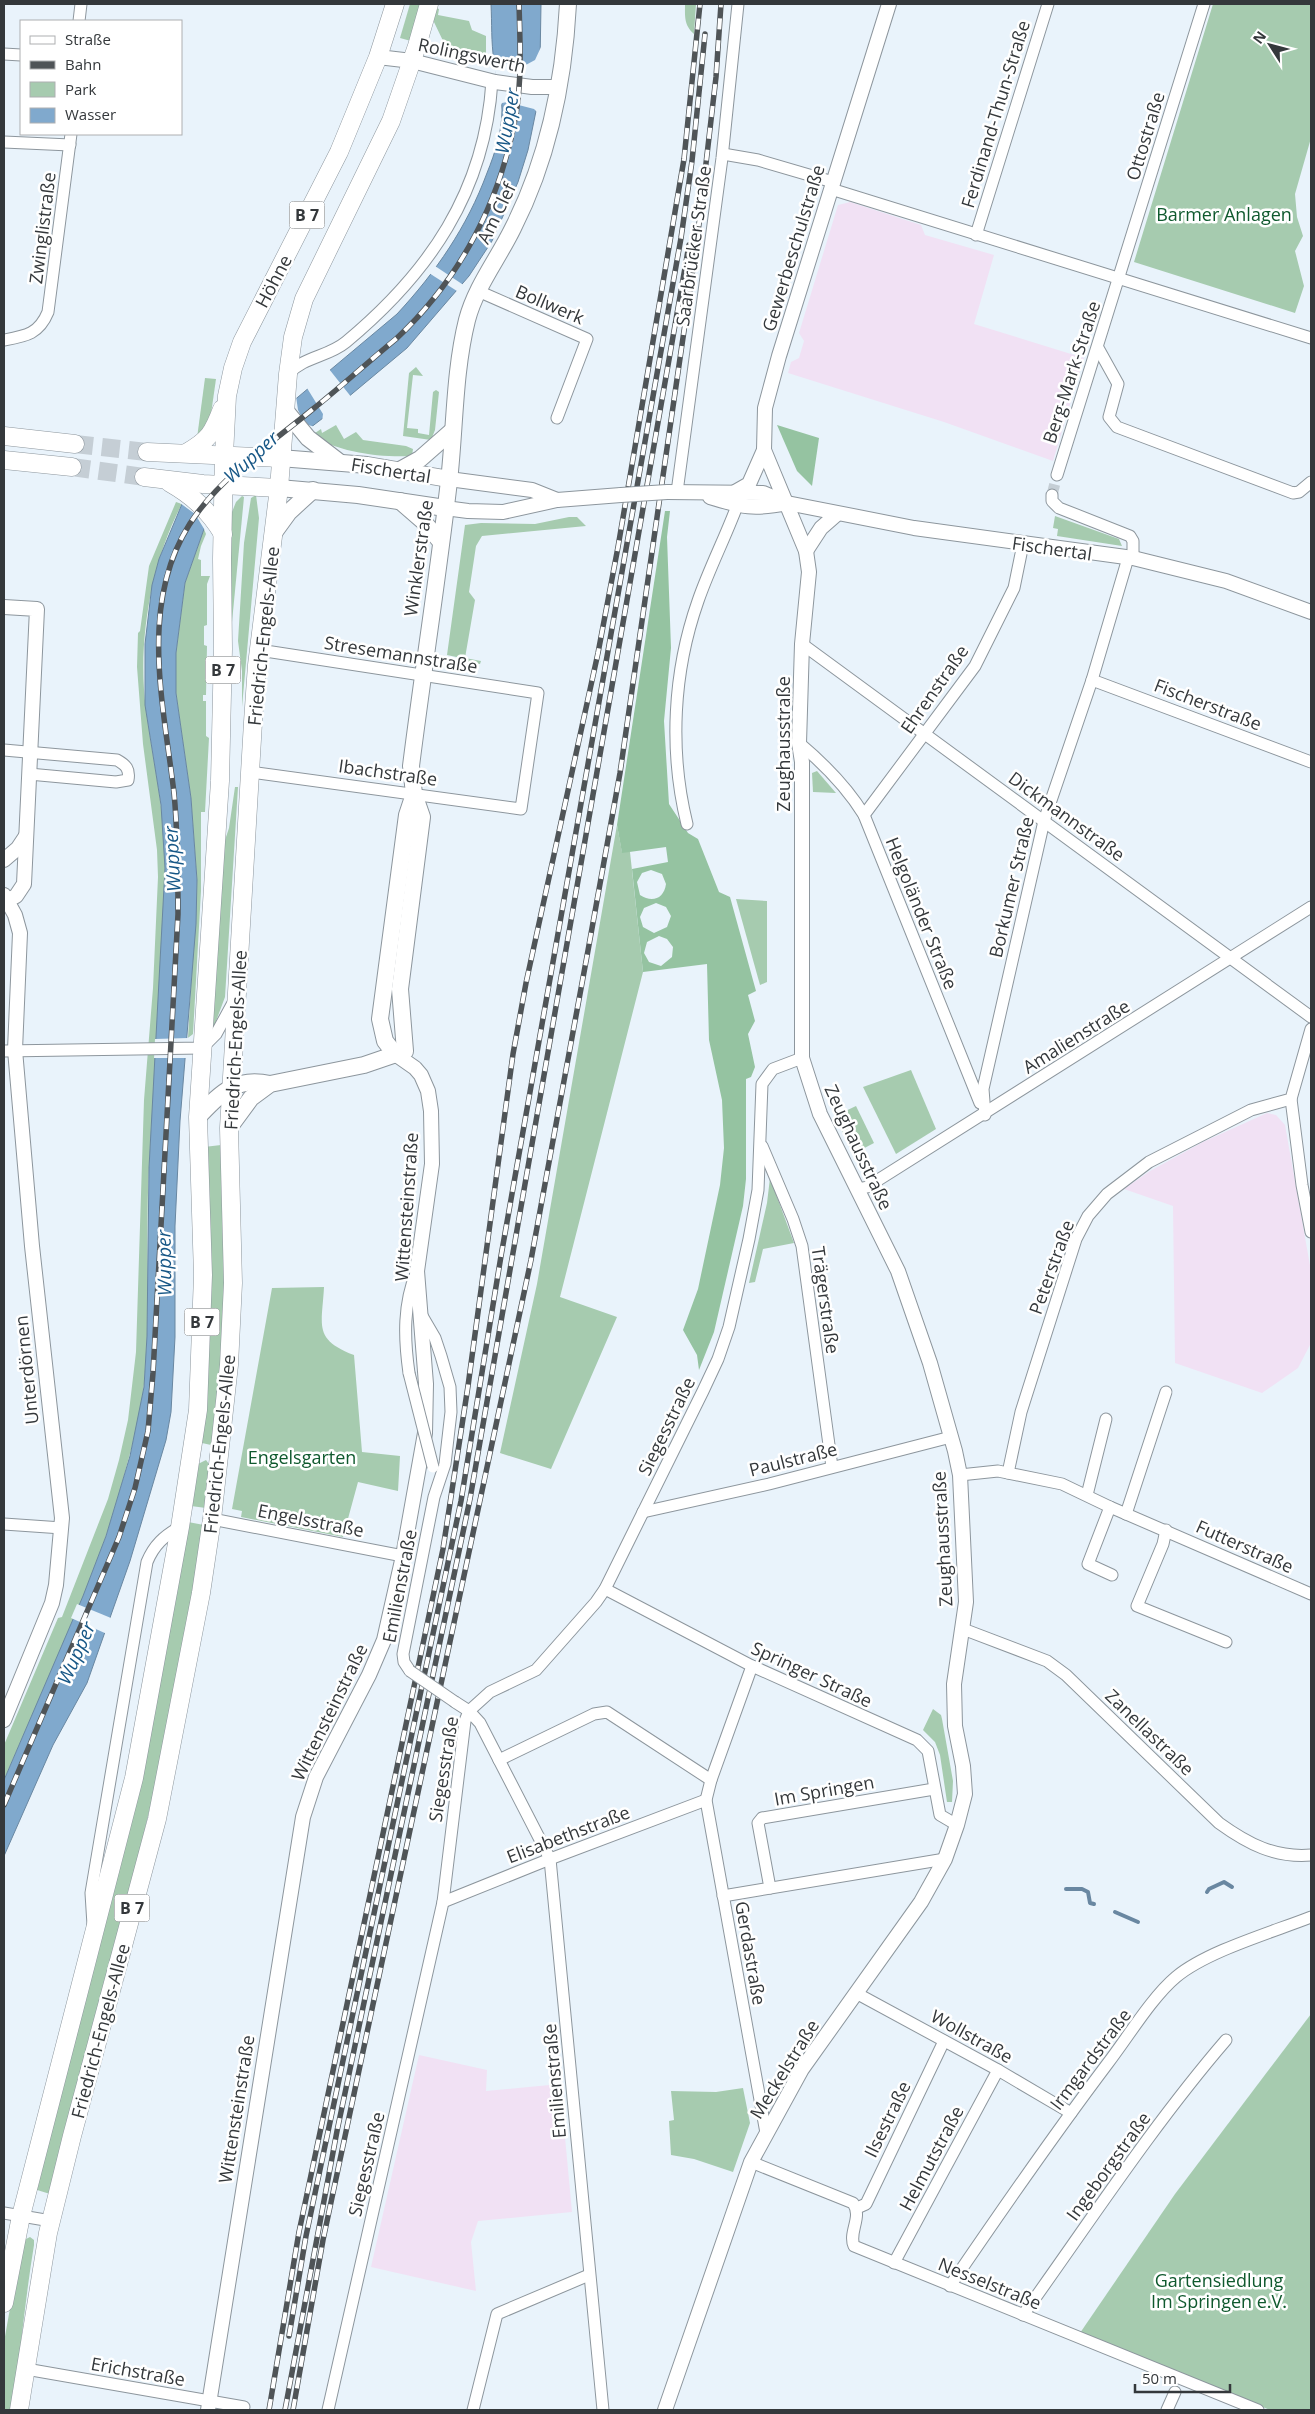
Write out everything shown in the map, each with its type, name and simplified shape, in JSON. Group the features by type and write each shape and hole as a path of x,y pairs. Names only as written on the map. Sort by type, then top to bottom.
{"main road":[{"name":"Höhne","path":"224,447 227,396 233,368 242,342 339,152 378,57 395,4"},
{"name":"Höhne","path":"280,458 293,337 304,298 392,120 429,4"},
{"name":"Am Clef","path":"476,294 513,228 534,181 551,126 552,87 567,25 568,4"},
{"name":"Winklerstraße","path":"414,794 411,766 449,478 462,351 467,320 476,294"},
{"path":"186,453 203,443 213,432 227,396"},
{"path":"286,402 308,438 338,462"},
{"path":"400,470 420,459 453,430"},
{"path":"4,436 75,444"},
{"name":"Fischertal","path":"147,452 206,454 224,447 280,458 338,462 449,478"},
{"name":"Friedrich-Engels-Allee","path":"4,2303 12,2214 94,1932 134,1778 180,1526 198,1410 203,1275 197,1048 220,781 224,650 221,524 224,447"},
{"name":"Friedrich-Engels-Allee","path":"19,2410 51,2221 157,1819 201,1593 220,1460 233,1283 229,1128 236,997 259,650 279,488 280,458"},
{"path":"4,460 72,467"},
{"name":"Fischertal","path":"144,477 177,484 313,490 445,508"},
{"path":"177,484 221,524"},
{"path":"273,534 289,512 313,490"},
{"path":"400,501 423,521 441,542"},
{"path":"403,1056 385,1041 380,1019 407,815 414,794"},
{"path":"198,1117 231,1086 259,1082 270,1084 403,1056"},
{"path":"229,1128 251,1098 270,1084"},
{"path":"191,1459 201,1450 207,1450 220,1460"}],"street":[{"path":"79,20 81,4"},
{"name":"Am Clef","path":"567,25 577,4"},
{"name":"Saarbrücker Straße","path":"672,492 723,154 738,4"},
{"name":"Gewerbeschulstraße","path":"787,503 764,450 763,427 765,408 779,356 889,4"},
{"name":"Ferdinand-Thun-Straße","path":"976,235 1048,4"},
{"name":"Ottostraße","path":"1119,279 1204,4"},
{"path":"4,54 20,55"},
{"name":"Rolingswerth","path":"378,57 412,61 494,81 552,87"},
{"path":"288,374 302,362 319,355 329,354 346,342 388,306 424,264 456,212 473,171 489,115 494,81"},
{"path":"4,142 70,139"},
{"name":"Zwinglistraße","path":"4,340 19,338 35,331 43,325 48,312 70,139"},
{"path":"723,154 758,160 976,235 1311,338"},
{"name":"Berg-Mark-Straße","path":"1057,475 1119,279"},
{"name":"Bollwerk","path":"476,294 586,339 557,418"},
{"path":"1098,348 1118,384 1109,417 1117,427 1292,493 1299,492 1311,482"},
{"path":"687,824 680,795 677,756 677,688 680,665 698,600 735,499 749,484 764,450"},
{"name":"Fischertal","path":"449,478 532,490 557,500"},
{"name":"Fischertal","path":"445,508 503,512 557,500 621,495 672,492 735,499 763,493 787,503 937,532 1130,558 1226,581 1311,612"},
{"path":"1052,495 1052,501 1059,508 1130,536 1133,541 1130,558"},
{"name":"Zeughausstraße","path":"787,503 806,551 809,572 802,644 799,743 802,762 802,1058 820,1114 898,1271 930,1364 960,1475 966,1602 954,1684 955,1726 963,1766"},
{"path":"806,551 821,528 837,514"},
{"name":"Ehrenstraße","path":"864,816 975,666 1014,588 1023,544"},
{"name":"Borkumer Straße","path":"985,1115 983,1089 1044,821 1092,680 1130,558"},
{"name":"Unterdörnen","path":"4,607 37,609 24,884 16,896 6,898 16,915 20,933 10,1050 62,1528 52,1602 4,1720"},
{"name":"Dickmannstraße","path":"802,644 1311,1017"},
{"name":"Stresemannstraße","path":"259,650 538,693 521,809"},
{"name":"Fischerstraße","path":"1092,680 1311,762"},
{"name":"Helgoländer Straße","path":"799,743 823,764 855,801 864,816 985,1115"},
{"path":"4,750 117,760 126,765 129,773 128,780 116,782 29,774"},
{"name":"Ibachstraße","path":"250,772 521,809"},
{"path":"4,860 18,848 27,835"},
{"name":"Amalienstraße","path":"858,1190 867,1187 985,1115 1311,907"},
{"path":"10,1050 197,1048 216,1034 236,997"},
{"path":"1311,1029 1291,1100 1302,1185 1311,1232"},
{"name":"Wittensteinstraße","path":"208,2406 303,1817 316,1776 369,1674 384,1640 404,1556 425,1433 426,1384 416,1271 432,1164 432,1132 428,1091 421,1075 403,1056"},
{"name":"Siegesstraße","path":"328,2410 443,1902 465,1721 469,1711 490,1692 536,1670 596,1602 605,1589 718,1359 729,1328 758,1190 762,1144 762,1084 773,1069 802,1058"},
{"name":"Peterstraße","path":"1008,1473 1021,1412 1076,1239 1088,1216 1107,1194 1149,1162 1251,1110 1291,1100"},
{"name":"Trägerstraße","path":"762,1144 802,1246 832,1467"},
{"name":"Emilienstraße","path":"416,1271 410,1287 405,1326 409,1373 433,1467 434,1498"},
{"name":"Emilienstraße","path":"421,1313 435,1338 450,1387 450,1412 444,1464 434,1498 403,1654 404,1662 410,1671 469,1711 480,1723 550,1859 602,2410"},
{"path":"1126,1514 1166,1392"},
{"path":"1087,1495 1106,1418"},
{"name":"Paulstraße","path":"643,1512 951,1437"},
{"name":"Futterstraße","path":"960,1475 998,1471 1062,1484 1110,1507 1311,1594"},
{"path":"1110,1507 1088,1564 1112,1575"},
{"name":"Engelsstraße","path":"212,1519 404,1556"},
{"path":"4,1524 62,1528"},
{"name":"Friedrich-Engels-Allee","path":"94,1932 91,1893 146,1562 152,1549 159,1541 180,1526"},
{"path":"1166,1530 1163,1544 1137,1606 1226,1642"},
{"name":"Springer Straße","path":"605,1589 752,1666 917,1740 928,1751 940,1815 958,1825"},
{"name":"Zanellastraße","path":"963,1629 1047,1661 1066,1675 1219,1823 1241,1839 1265,1850 1294,1856 1311,1856"},
{"name":"Gerdastraße","path":"752,1666 711,1780 706,1800 766,2133"},
{"path":"499,1760 594,1714 607,1712 711,1780"},
{"name":"Meckelstraße","path":"665,2410 751,2162 802,2069 921,1902 944,1859 958,1825 965,1794 963,1766"},
{"name":"Im Springen","path":"770,1888 758,1823 762,1818 934,1789"},
{"name":"Elisabethstraße","path":"443,1902 706,1800"},
{"path":"723,1896 944,1859"},
{"name":"Irmgardstraße","path":"950,2286 1016,2189 1071,2113 1152,2004 1176,1977 1200,1961 1311,1917"},
{"name":"Wollstraße","path":"856,1993 998,2070 1071,2113"},
{"name":"Ingeborgstraße","path":"1023,2315 1129,2166 1204,2066 1226,2040"},
{"name":"Ilsestraße","path":"857,2208 866,2204 944,2041"},
{"name":"Helmutstraße","path":"894,2263 998,2070"},
{"path":"751,2162 853,2203 857,2208"},
{"name":"Nesselstraße","path":"857,2208 852,2242 854,2246 1258,2410"},
{"path":"12,2214 51,2221"},
{"path":"474,2410 496,2314 589,2275"},
{"name":"Erichstraße","path":"26,2370 208,2406 244,2407"},
{"path":"1167,2410 1175,2392"}],"shaded area":[{"path":"850,202 921,225 925,235 994,255 974,324 1084,358 1053,461 944,422 788,373 791,362 799,358 804,341 799,333 838,205"},
{"path":"1267,1113 1276,1115 1285,1125 1311,1271 1311,1343 1298,1368 1262,1393 1175,1363 1173,1206 1124,1189 1150,1171 1203,1142"},
{"path":"419,2055 487,2070 486,2091 560,2084 572,2212 478,2221 471,2242 476,2291 371,2267"}],"green space":[{"path":"410,4 421,4 411,41 400,38"},
{"path":"685,4 696,4 694,34 687,24"},
{"name":"Barmer Anlagen","path":"1213,4 1311,4 1311,138 1295,194 1297,217 1303,236 1295,251 1304,286 1295,313 1134,262"},
{"path":"436,8 439,9 438,15 469,21 472,30 486,36 486,60 453,51 446,47 433,20"},
{"path":"416,367 423,376 413,375 407,428 418,429 418,433 429,435 433,392 436,390 439,392 435,430 431,440 403,436 409,373"},
{"path":"205,378 216,379 210,421 197,438"},
{"path":"336,425 344,439 356,432 363,440 406,446 413,449 412,456 360,453 334,446 312,435 321,429 322,433"},
{"path":"777,425 819,438 812,486 797,471"},
{"path":"256,495 259,518 242,707 242,671 238,641 244,543 251,498"},
{"path":"242,496 244,497 230,643 230,517 236,502"},
{"path":"176,502 182,504 162,551 155,577 145,630 143,657 146,709 164,831 166,909 149,1167 147,1330 143,1395 132,1447 102,1548 71,1626 4,1780 4,1745 58,1618 62,1617 108,1499 128,1420 136,1352 144,1100 153,988 158,877 157,850 143,744 137,667 138,633 140,631 149,566"},
{"path":"665,511 670,511 667,537 671,648 664,721 669,804 688,833 698,839 719,892 730,897 756,991 748,995 755,1021 748,1034 755,1067 751,1077 746,1079 746,1179 743,1206 714,1332 699,1370 697,1355 683,1330 698,1289 720,1185 724,1148 722,1100 709,1040 707,964 643,972 632,869 668,862 666,847 622,853 617,825","holes":["651,870 662,874 666,884 663,893 653,899 640,895 637,882 642,873","656,903 666,907 671,916 667,927 654,933 643,927 640,917 644,908","659,936 667,939 673,947 672,957 661,966 649,962 644,953 647,942"]},
{"path":"1055,516 1119,539 1122,546 1057,536 1058,529 1053,528"},
{"path":"577,517 586,526 482,536 476,546 469,592 475,600 465,658 481,661 480,664 462,662 461,658 447,655 465,525 481,523 535,524"},
{"path":"204,529 206,534 198,559 201,560 201,576 210,576 207,584 207,625 204,626 204,645 207,646 206,695 203,695 203,701 206,701 206,736 209,738 205,812 201,812 201,891 193,1034 188,1038 197,880 191,798 176,693 176,653 185,583"},
{"path":"817,771 836,793 813,792 812,773"},
{"path":"235,787 238,787 225,997 212,1032 222,849 229,828"},
{"path":"617,825 622,852 630,852 643,972 560,1297 617,1317 551,1469 500,1453 537,1284"},
{"path":"736,899 767,901 767,982 760,985"},
{"path":"911,1070 936,1129 896,1154 863,1087"},
{"path":"856,1106 874,1143 853,1154 835,1116"},
{"path":"221,1145 226,1266 221,1366 213,1444 211,1445 202,1443 204,1147"},
{"path":"770,1178 794,1243 763,1249 755,1282 749,1283 767,1203"},
{"name":"Engelsgarten","path":"324,1287 322,1321 326,1337 341,1349 354,1355 362,1452 400,1456 398,1491 358,1482 343,1537 241,1517 242,1511 232,1509 272,1288"},
{"path":"206,1460 212,1468 206,1508 191,1506 198,1464"},
{"path":"188,1522 204,1525 169,1723 123,1918 50,2194 34,2189 147,1745"},
{"path":"933,1709 941,1715 942,1719 953,1781 952,1802 947,1802 940,1755 935,1742 923,1730"},
{"name":"Gartensiedlung Im Springen e.V.","path":"1311,2014 1311,2410 1270,2410 1080,2333 1175,2194"},
{"path":"743,2088 750,2123 733,2172 694,2159 671,2155 669,2121 674,2120 671,2091 716,2092"},
{"path":"30,2237 34,2240 34,2245 13,2410 4,2410 4,2342 22,2241"}],"water":[{"name":"Wupper","path":"491,4 541,4 540,63 536,111 528,150 518,182 492,241 469,276 407,348 323,418 246,477 216,511 204,529 185,583 176,653 176,693 191,798 197,880 196,924 180,1121 175,1226 175,1337 171,1412 166,1440 130,1561 87,1683 53,1745 4,1856 4,1780 83,1596 106,1536 130,1456 144,1387 147,1336 149,1168 165,868 161,805 145,705 145,644 152,585 159,559 182,504 205,475 397,314 425,282 460,230 487,173 501,126 502,104 493,54"}],"pier":[{"path":"541,47 542,63 538,113 534,109 507,102 502,103 499,109 494,61 522,67 535,60"},
{"path":"435,266 465,286 460,293 429,273"},
{"path":"329,369 352,398 322,422 323,414 307,388"},
{"path":"296,396 298,410 305,424 315,427 247,479 230,495 206,532 195,514 180,503 203,474 230,448"},
{"path":"191,1036 189,1058 154,1058 155,1039 188,1038"},
{"path":"77,1604 111,1618 107,1634 71,1618"}],"waterway":[{"path":"1207,1892 1209,1889 1224,1882 1232,1887"},
{"path":"1066,1889 1082,1889 1088,1892 1090,1903 1094,1904"},
{"path":"1115,1912 1138,1922"}],"tunnel":[{"path":"75,444 147,452"},
{"path":"72,467 144,477"},
{"path":"1052,495 1057,475"}],"railway":[{"path":"4,1805 119,1537 135,1488 148,1431 153,1373 178,914 178,854 174,793 160,685 160,612 167,577 179,544 198,512 210,497 252,457 324,400 397,338 420,315 459,263 489,207 509,146 516,114 519,87 519,4"},
{"path":"269,2410 299,2232 443,1549 468,1386 513,1054 526,983 598,653 618,547 684,159 700,4"},
{"path":"293,2410 323,2240 531,1260 620,773 697,241 716,77 721,4"},
{"path":"289,2336 306,2236 461,1501 501,1256 681,238 692,161 705,34"},
{"path":"285,2410 337,2131 470,1499 689,245"}]}
